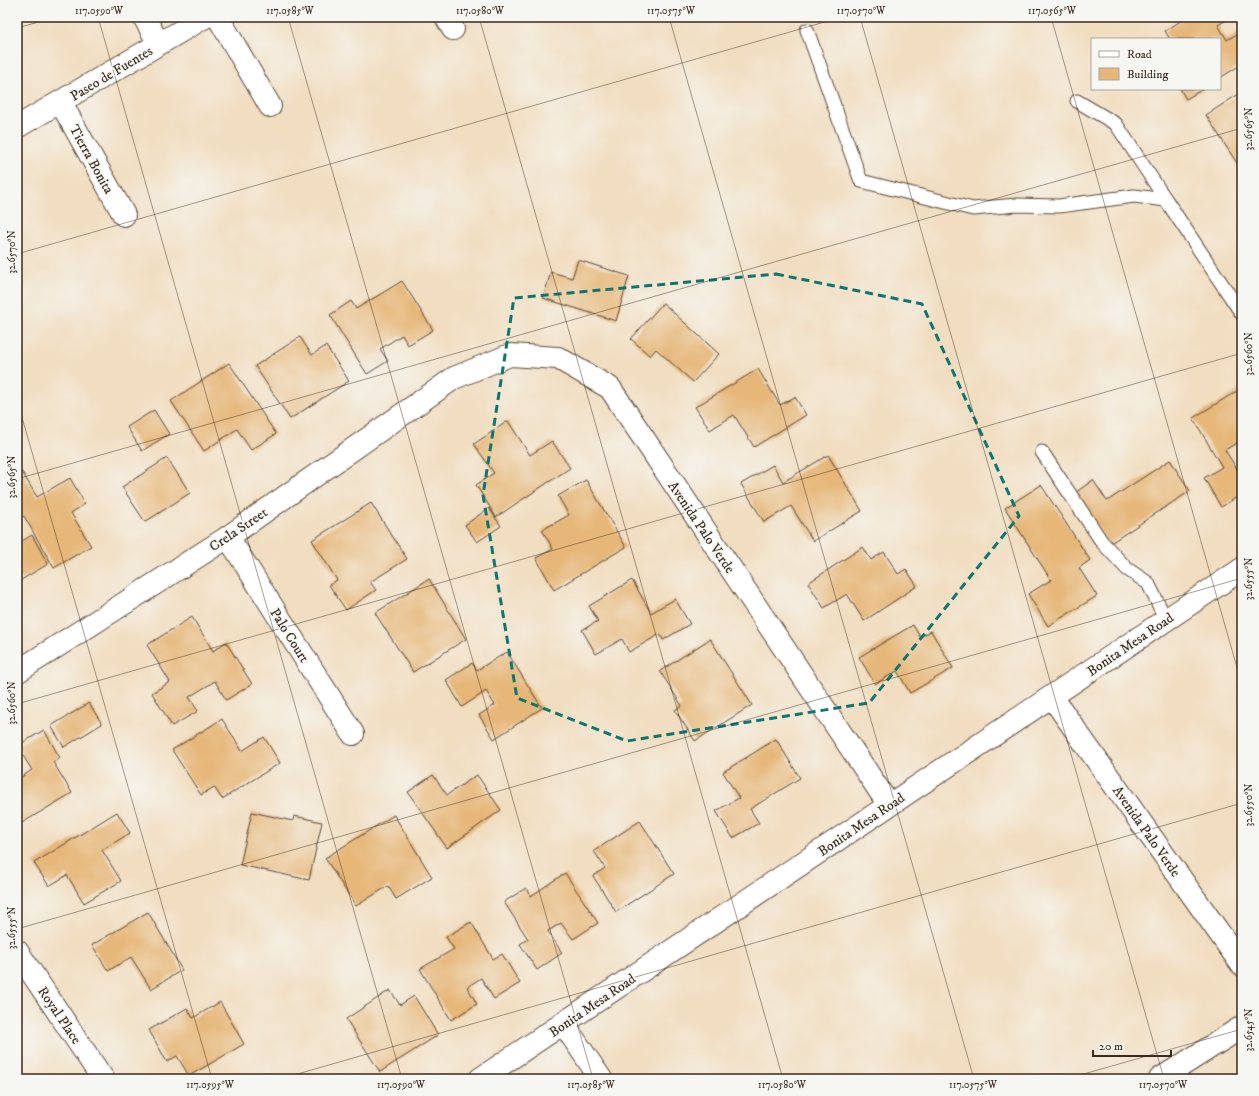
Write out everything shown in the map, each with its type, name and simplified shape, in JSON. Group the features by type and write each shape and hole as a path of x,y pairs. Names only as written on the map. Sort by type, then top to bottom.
{"street":[{"path":"144,17 159,44"},
{"name":"Paseo de Fuentes","path":"17,127 61,103 205,17"},
{"path":"218,17 270,106"},
{"name":"Tierra Bonita","path":"61,103 124,215"},
{"name":"Avenida Palo Verde","path":"454,378 510,355 558,358 610,388 889,806"},
{"name":"Crela Street","path":"17,672 228,537 454,378"},
{"name":"Palo Court","path":"228,537 353,734"},
{"name":"Bonita Mesa Road","path":"480,1079 1242,569"},
{"name":"Avenida Palo Verde","path":"1052,697 1242,965"},
{"name":"Royal Place","path":"17,951 103,1079"},
{"path":"564,1023 601,1079"},
{"path":"1160,1079 1242,1027"}],"lane":[{"path":"807,30 860,181 973,209 1016,205 1059,206 1134,196 1166,200"},
{"path":"1077,101 1116,124 1242,314"},
{"path":"1042,452 1102,542 1127,569 1148,583 1166,620"}],"highlighted area":[{"path":"776,274 922,304 1019,516 869,703 627,741 517,698 483,495 514,298"}],"building":[{"path":"1187,17 1231,17 1218,25 1227,40 1242,31 1242,64 1221,77 1221,38 1169,38 1165,31"},
{"path":"1181,90 1201,90 1186,99"},
{"path":"1242,92 1242,171 1206,115"},
{"path":"578,260 629,276 616,321 543,298 551,272 572,278"},
{"path":"402,281 433,330 408,345 402,335 380,349 388,361 367,374 330,315 351,301 356,309"},
{"path":"663,303 719,354 693,382 656,349 650,356 631,339"},
{"path":"300,337 312,355 326,346 349,381 290,419 255,366"},
{"path":"229,363 276,434 251,450 237,429 204,451 171,401"},
{"path":"758,369 780,405 795,397 806,415 754,447 734,415 710,430 695,407"},
{"path":"1242,388 1242,440 1225,450 1242,477 1242,494 1221,507 1204,478 1222,467 1193,418"},
{"path":"154,410 169,434 142,451 127,427"},
{"path":"508,421 530,455 552,441 570,468 496,517 476,485 494,473 474,444"},
{"path":"828,455 862,511 813,541 791,506 764,522 741,484 773,465 783,482"},
{"path":"167,458 190,493 145,522 122,487"},
{"path":"1170,460 1190,491 1109,544 1075,493 1093,480 1107,501"},
{"path":"22,472 37,497 70,478 85,504 71,513 91,546 54,568 24,516 17,521 17,474"},
{"path":"586,480 626,547 554,590 536,558 553,549 542,530 569,515 558,496"},
{"path":"1041,485 1090,560 1079,568 1097,596 1048,626 1028,594 1051,580 1005,508"},
{"path":"371,503 407,559 370,582 376,590 346,610 329,585 337,580 312,540"},
{"path":"489,508 501,526 477,542 465,525"},
{"path":"32,535 48,564 21,580 17,573 17,544"},
{"path":"863,547 871,560 884,552 898,574 906,569 917,586 864,621 847,594 824,608 808,583"},
{"path":"429,579 466,639 413,672 375,613"},
{"path":"632,580 651,613 675,599 690,624 663,640 660,634 629,652 622,639 596,654 582,630 598,621 589,606"},
{"path":"192,617 213,651 226,642 252,684 226,700 215,681 189,697 198,711 172,726 152,693 170,682 147,645"},
{"path":"913,625 920,637 931,631 953,668 910,693 897,671 875,684 859,657"},
{"path":"710,639 752,705 695,741 675,710 682,706 660,671"},
{"path":"507,652 542,708 494,739 479,715 495,705 486,691 462,707 446,680 472,663 477,670"},
{"path":"89,703 102,724 64,747 51,726"},
{"path":"222,719 242,751 264,737 280,763 222,799 214,787 201,795 172,750"},
{"path":"44,730 60,758 53,762 72,793 17,826 17,780 32,770 17,746"},
{"path":"776,739 800,778 750,809 759,823 733,838 716,811 739,798 723,772"},
{"path":"433,775 447,795 477,775 501,810 447,848 408,792"},
{"path":"117,812 130,833 102,850 121,881 84,903 67,875 49,886 34,863"},
{"path":"252,812 293,821 294,816 322,822 309,880 240,865"},
{"path":"394,815 432,877 396,899 388,886 356,906 325,858"},
{"path":"640,821 674,874 616,912 593,876 605,868 594,851"},
{"path":"565,873 598,923 573,939 561,923 548,931 562,953 537,970 520,944 528,939 504,902 526,888 531,896"},
{"path":"148,912 182,970 151,989 131,957 108,971 92,945"},
{"path":"471,922 493,959 502,954 520,983 494,999 481,978 467,987 477,1004 451,1020 420,969 454,949 446,937"},
{"path":"390,990 400,1005 414,996 438,1035 380,1072 346,1019"},
{"path":"220,1002 244,1044 189,1076 177,1056 167,1062 149,1030 187,1008 193,1018"},
{"path":"17,1068 23,1079 17,1079"},
{"path":"262,1073 266,1079 252,1079"}]}
